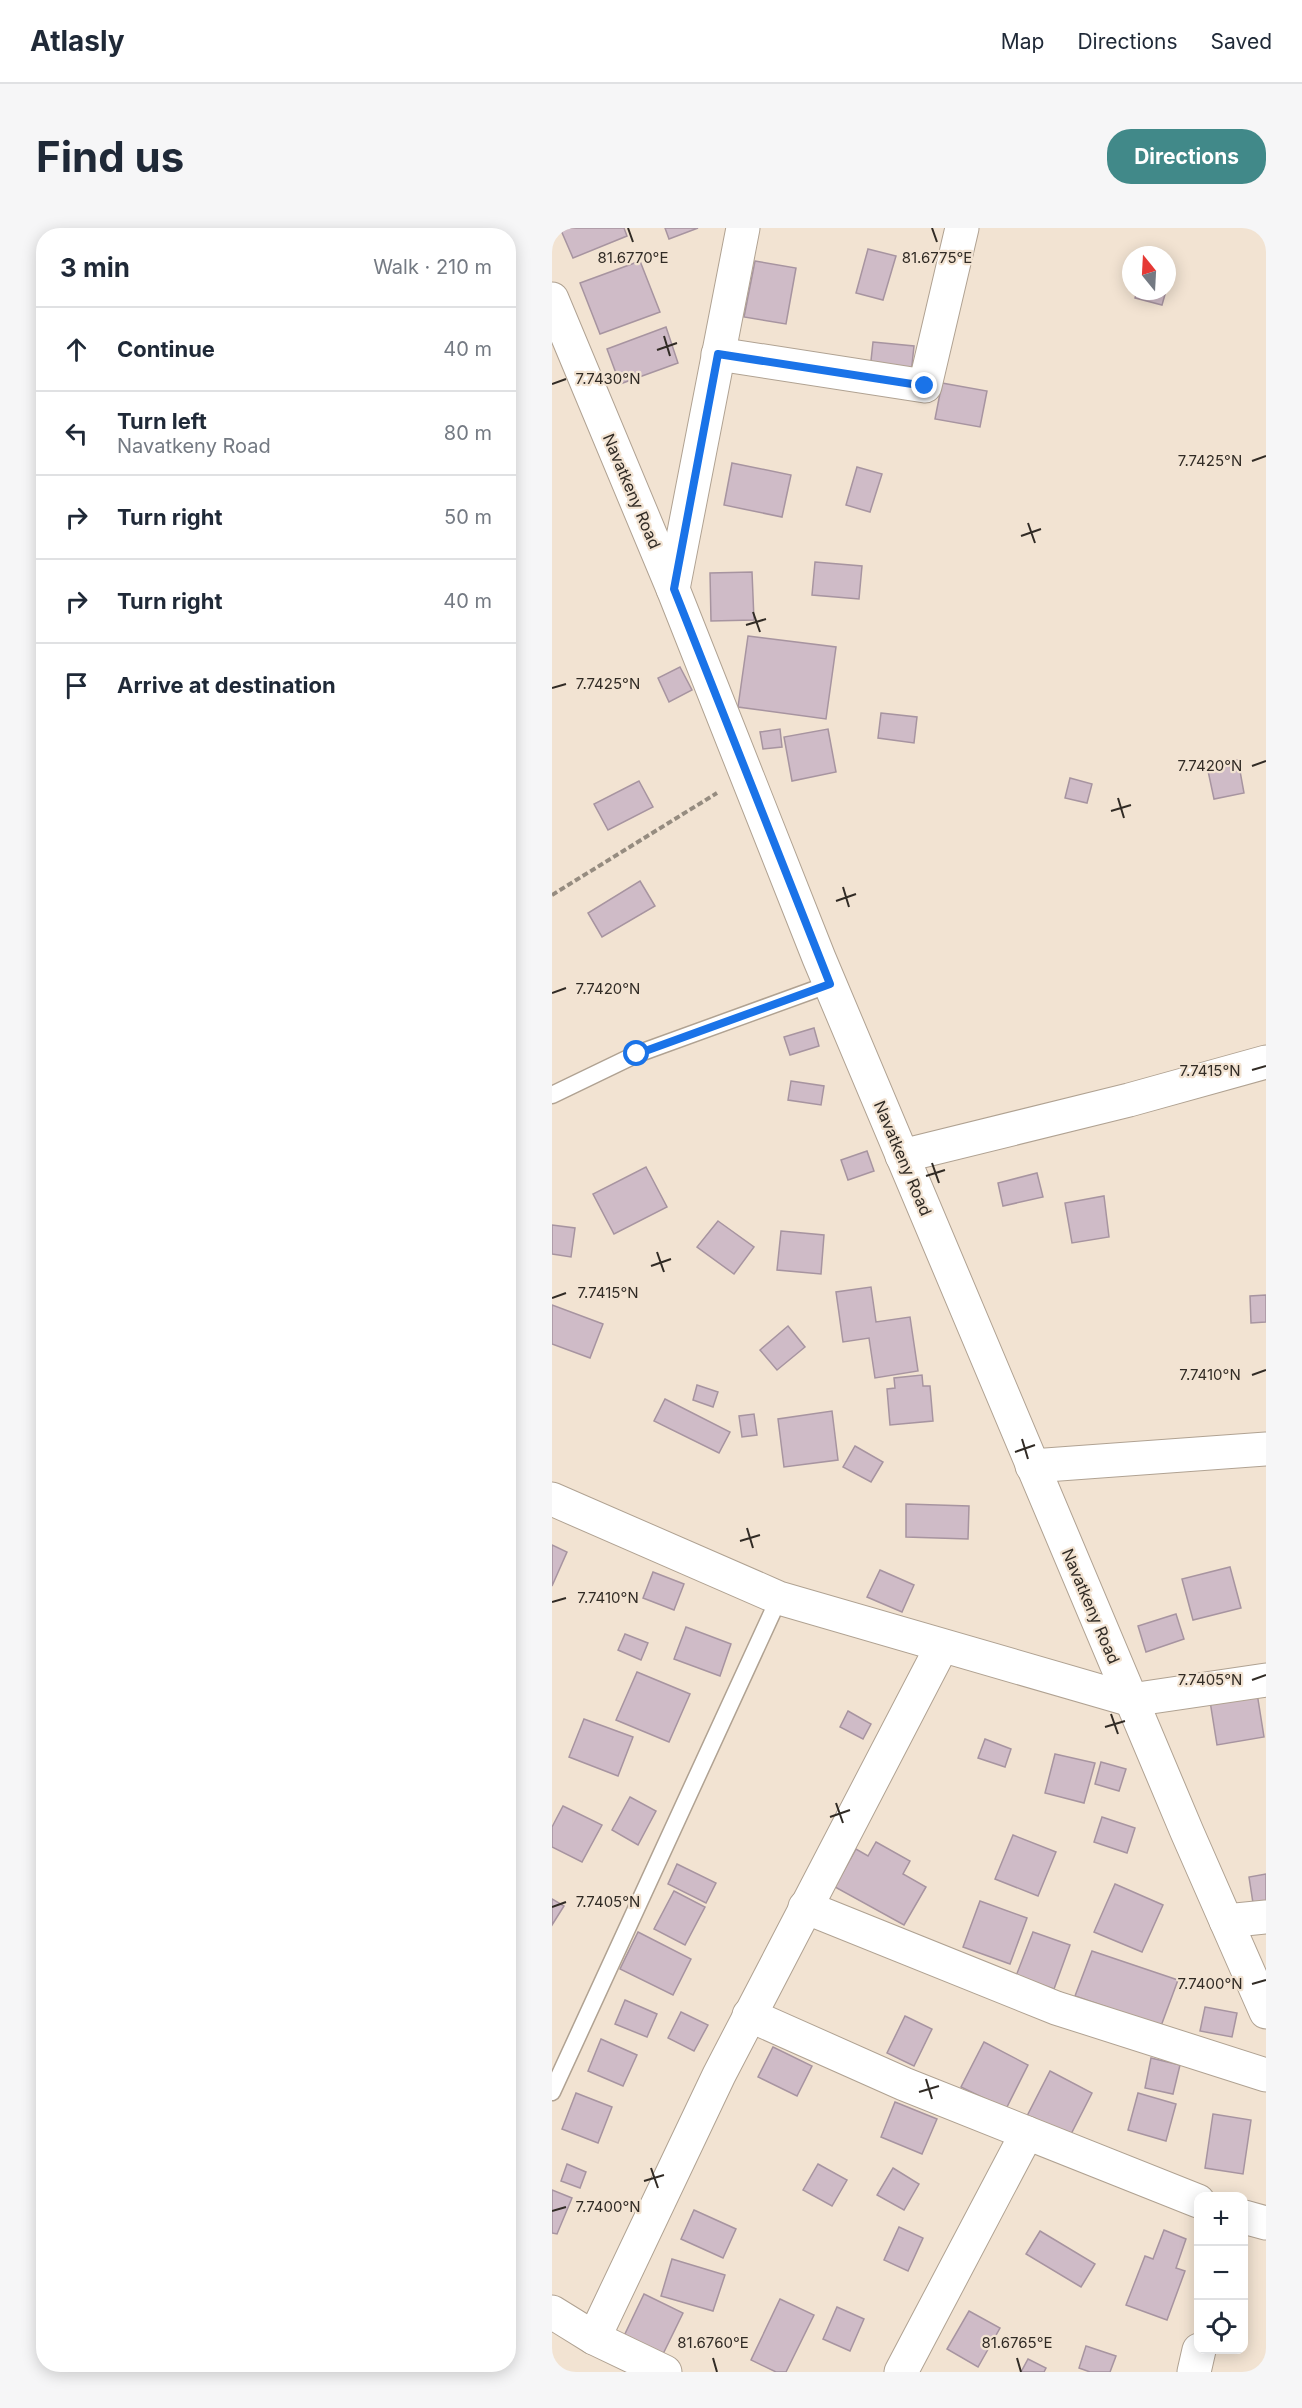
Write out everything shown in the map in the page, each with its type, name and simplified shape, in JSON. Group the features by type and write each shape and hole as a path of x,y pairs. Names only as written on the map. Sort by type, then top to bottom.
{"street":[{"path":"674,589 743,228"},
{"path":"718,354 925,386 962,228"},
{"name":"Navatkeny Road","path":"552,299 674,589 830,984 1131,1700 1266,2012"},
{"path":"902,1156 1129,1100 1266,1062"},
{"path":"1032,1466 1266,1449"},
{"path":"552,1499 779,1598 1131,1700 1266,1680"},
{"path":"594,2338 718,2074 942,1646"},
{"path":"805,1907 1056,2008 1266,2076"},
{"path":"1226,1921 1266,1917"},
{"path":"749,2015 904,2084 1194,2200"},
{"path":"902,2372 1027,2133"},
{"path":"1248,2218 1266,2223"},
{"path":"552,2313 594,2338 665,2372"},
{"path":"1194,2372 1198,2354"}],"lane":[{"path":"552,1095 637,1054 830,984"},
{"path":"552,2092 779,1598"}],"path":[{"path":"552,895 747,775"}],"building":[{"path":"560,228 624,228 627,236 573,258"},
{"path":"665,228 698,228 669,239"},
{"path":"868,249 896,256 883,300 856,293"},
{"path":"640,261 660,312 600,334 580,283"},
{"path":"755,261 796,268 786,324 744,317"},
{"path":"1143,300 1163,300 1162,305"},
{"path":"666,327 678,363 620,384 607,349"},
{"path":"873,342 914,346 911,374 870,370"},
{"path":"942,383 987,391 980,427 935,419"},
{"path":"732,463 791,475 782,517 724,505"},
{"path":"857,467 882,474 870,512 846,505"},
{"path":"815,562 862,566 859,599 812,595"},
{"path":"752,572 754,620 711,621 710,573"},
{"path":"748,636 836,647 826,719 738,707"},
{"path":"680,667 692,690 669,702 658,678"},
{"path":"881,713 917,717 914,743 878,738"},
{"path":"780,729 782,747 763,749 760,732"},
{"path":"828,729 836,772 792,781 784,737"},
{"path":"1238,760 1244,793 1214,799 1207,766"},
{"path":"1070,778 1092,784 1087,803 1065,798"},
{"path":"639,781 653,807 608,830 594,804"},
{"path":"640,881 655,906 602,937 588,913"},
{"path":"814,1028 819,1046 790,1055 784,1037"},
{"path":"791,1081 824,1086 821,1105 788,1100"},
{"path":"867,1151 874,1171 848,1180 841,1160"},
{"path":"646,1167 667,1207 614,1234 593,1194"},
{"path":"1037,1173 1043,1197 1003,1206 998,1183"},
{"path":"1104,1196 1109,1237 1072,1243 1065,1203"},
{"path":"718,1221 754,1247 734,1274 697,1247"},
{"path":"552,1225 575,1228 571,1257 552,1254"},
{"path":"781,1231 824,1235 821,1274 777,1270"},
{"path":"871,1287 876,1322 910,1317 918,1371 875,1378 869,1338 843,1342 836,1292"},
{"path":"1266,1295 1266,1322 1251,1323 1250,1296"},
{"path":"552,1305 603,1324 590,1358 552,1344"},
{"path":"788,1326 805,1347 777,1370 760,1350"},
{"path":"922,1375 923,1386 930,1386 933,1421 890,1425 887,1389 895,1388 894,1378"},
{"path":"697,1385 718,1392 713,1407 693,1400"},
{"path":"665,1399 730,1432 719,1453 654,1421"},
{"path":"832,1411 838,1460 784,1467 778,1419"},
{"path":"754,1414 757,1435 742,1437 739,1416"},
{"path":"855,1446 883,1462 871,1482 843,1467"},
{"path":"906,1504 969,1506 968,1539 906,1537"},
{"path":"552,1545 567,1552 552,1586"},
{"path":"1230,1567 1241,1608 1193,1620 1182,1579"},
{"path":"880,1570 914,1585 902,1612 867,1597"},
{"path":"653,1572 684,1584 674,1610 643,1598"},
{"path":"1176,1614 1184,1639 1146,1652 1138,1626"},
{"path":"686,1627 731,1644 720,1676 674,1659"},
{"path":"625,1634 648,1643 641,1660 618,1650"},
{"path":"637,1672 690,1694 669,1742 616,1720"},
{"path":"1257,1693 1264,1737 1217,1745 1210,1701"},
{"path":"848,1711 871,1724 863,1739 840,1727"},
{"path":"584,1719 633,1737 618,1776 569,1757"},
{"path":"985,1739 1011,1749 1005,1767 978,1758"},
{"path":"1055,1754 1095,1763 1084,1803 1045,1793"},
{"path":"1101,1762 1126,1769 1119,1791 1095,1784"},
{"path":"630,1797 656,1811 638,1845 612,1830"},
{"path":"563,1806 602,1825 582,1862 552,1847 552,1827"},
{"path":"1102,1817 1135,1828 1127,1853 1094,1842"},
{"path":"1013,1835 1056,1852 1038,1896 995,1879"},
{"path":"876,1842 910,1861 903,1874 926,1887 904,1925 835,1887 856,1849 868,1856"},
{"path":"677,1864 716,1883 706,1903 668,1884"},
{"path":"1266,1874 1266,1901 1253,1903 1249,1877"},
{"path":"1115,1884 1163,1905 1142,1952 1094,1932"},
{"path":"674,1891 705,1907 685,1945 654,1929"},
{"path":"552,1899 564,1906 552,1925"},
{"path":"980,1901 1027,1918 1010,1964 963,1947"},
{"path":"638,1932 691,1959 673,1995 620,1969"},
{"path":"1033,1932 1070,1945 1054,1989 1016,1976"},
{"path":"1092,1951 1178,1980 1161,2026 1075,1996"},
{"path":"625,2000 657,2014 647,2037 615,2024"},
{"path":"1205,2007 1237,2013 1232,2037 1200,2031"},
{"path":"681,2012 708,2025 694,2051 668,2038"},
{"path":"905,2016 932,2029 914,2066 887,2053"},
{"path":"601,2039 637,2055 623,2086 588,2071"},
{"path":"984,2042 1028,2065 1006,2109 961,2087"},
{"path":"773,2047 812,2066 797,2096 758,2077"},
{"path":"1151,2058 1180,2065 1173,2094 1145,2088"},
{"path":"1050,2071 1092,2093 1068,2140 1026,2118"},
{"path":"576,2093 612,2107 598,2143 562,2129"},
{"path":"1138,2093 1176,2104 1166,2141 1128,2130"},
{"path":"895,2102 937,2119 922,2154 881,2137"},
{"path":"1213,2114 1251,2120 1243,2174 1205,2168"},
{"path":"567,2164 586,2172 580,2188 561,2181"},
{"path":"818,2164 847,2180 832,2206 803,2190"},
{"path":"893,2168 919,2184 904,2210 877,2195"},
{"path":"552,2190 572,2198 557,2234 552,2233"},
{"path":"694,2210 736,2229 723,2258 681,2239"},
{"path":"899,2227 923,2238 908,2271 884,2260"},
{"path":"1164,2230 1186,2239 1176,2268 1185,2271 1167,2320 1126,2305 1145,2256 1153,2259"},
{"path":"1040,2231 1095,2264 1081,2287 1026,2254"},
{"path":"672,2259 725,2275 713,2311 661,2296"},
{"path":"644,2294 683,2313 663,2354 624,2336"},
{"path":"780,2299 814,2315 786,2372 776,2372 751,2360"},
{"path":"837,2307 864,2319 850,2351 823,2339"},
{"path":"969,2311 1000,2328 978,2367 947,2349"},
{"path":"1086,2346 1116,2356 1110,2372 1090,2372 1079,2368"},
{"path":"1028,2359 1046,2368 1044,2372 1021,2372"}],"route":[{"path":"637,1054 830,984 674,589 718,354 925,386"}]}
